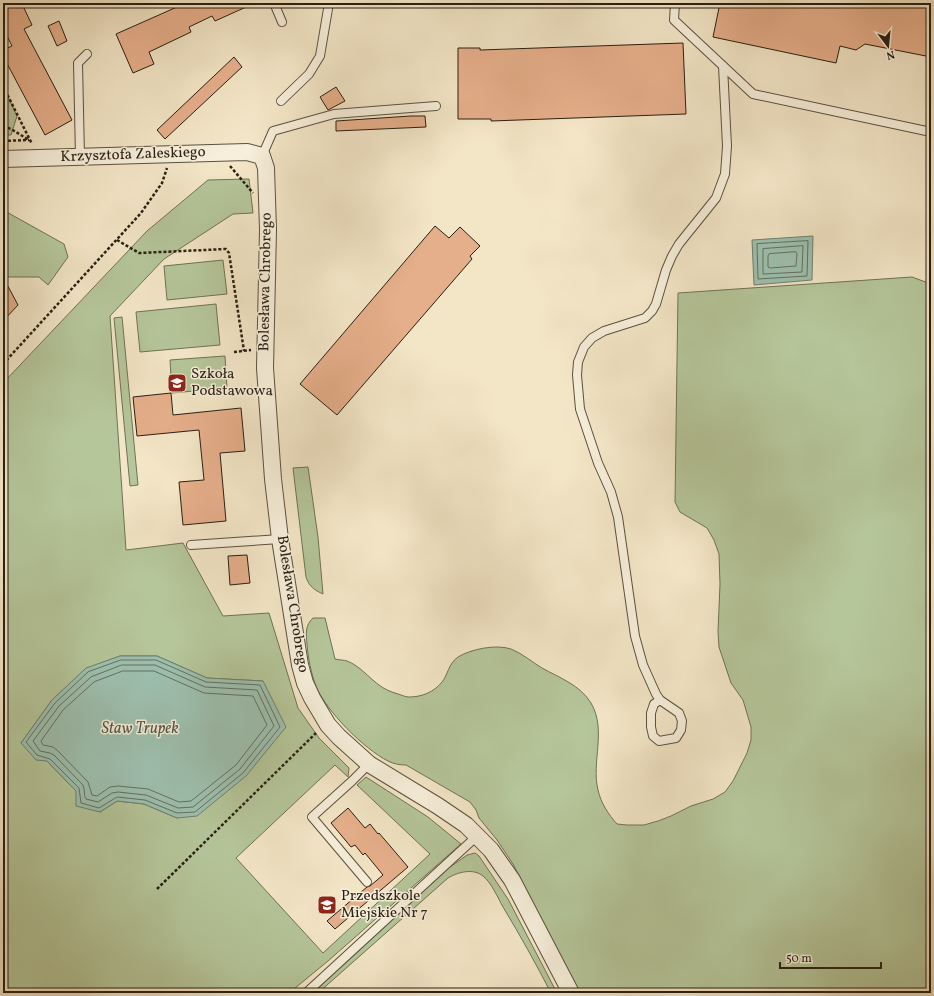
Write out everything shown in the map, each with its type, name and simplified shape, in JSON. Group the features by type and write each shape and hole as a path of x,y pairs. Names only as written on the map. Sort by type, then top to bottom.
{"street":[{"name":"Krzysztofa Zaleskiego","path":"3,159 247,152 262,156"},
{"name":"Bolesława Chrobrego","path":"262,156 266,168 268,230 265,368 273,479 280,539 300,665 310,693 328,725 369,764 466,825 490,850 512,880 571,993"}],"lane":[{"path":"274,3 282,22"},
{"path":"281,102 308,74 320,56 329,3"},
{"path":"675,3 674,20 753,94 931,132"},
{"path":"80,157 78,63 87,54"},
{"path":"660,700 654,704 651,714 653,736 660,741 676,738 681,730 682,721 679,713 660,700 643,665 638,650 618,517 611,492 598,463 580,409 577,375 578,362 584,347 592,338 604,331 645,318 652,310 656,304 661,285 672,256 679,244 716,198 725,174 727,146 723,66"},
{"path":"262,156 272,131 334,114 436,106"},
{"path":"191,545 280,539"},
{"path":"367,882 312,817 369,764"},
{"path":"306,993 477,836"}],"path":[{"path":"3,86 35,149"},
{"path":"3,126 11,128 30,140"},
{"path":"3,140 30,140"},
{"path":"3,364 142,213 162,183 172,154"},
{"path":"227,163 254,194 256,199"},
{"path":"117,240 139,253 226,249 229,253 244,351"},
{"path":"234,352 256,349"},
{"path":"157,889 318,731 328,725"}],"shaded area":[{"path":"3,86 17,116 11,135 3,135"},
{"path":"249,179 253,213 233,214 164,259 110,316 126,550 183,543 223,616 269,613 298,708 319,738 349,768 348,777 335,765 236,858 323,953 430,854 357,785 366,777 428,817 461,844 328,961 289,993 3,993 3,383 147,231 208,180","holes":["120,656 157,656 207,678 263,681 177,818 144,804 117,801 100,812 76,791 47,761 21,743 52,700 86,669"]},
{"path":"3,210 64,244 68,257 48,285 39,277 3,277"},
{"path":"223,260 227,294 167,300 164,266"},
{"path":"912,277 931,284 931,993 579,993 513,864 497,840 479,818 476,810 470,802 406,765 392,763 378,755 357,739 328,707 316,686 311,671 306,637 310,621 313,618 325,618 335,659 352,663 383,688 406,697 423,695 435,689 444,679 452,663 463,654 491,647 511,649 569,682 581,691 591,703 596,713 598,735 596,779 598,790 605,808 617,824 644,825 671,816 691,806 713,799 725,792 733,781 747,753 751,740 751,727 743,700 731,683 719,647 719,554 714,540 707,528 680,512 675,502 678,293"},
{"path":"216,304 220,345 140,352 136,312"},
{"path":"122,317 138,485 130,486 114,318"},
{"path":"225,356 227,388 172,393 170,360"},
{"path":"308,467 318,537 323,594 312,587 306,577 293,468"},
{"path":"475,853 479,856 508,899 557,993 551,993 489,882 483,876 475,872 466,872 456,874 448,878 318,993 313,993 450,867 467,855"}],"water":[{"path":"813,236 812,280 754,285 752,240"},
{"name":"Staw Trupek","path":"120,656 157,656 207,678 263,681 286,727 246,776 197,816 177,818 144,804 117,801 100,812 76,806 76,791 47,761 36,760 21,743 52,700 86,668"}],"building":[{"path":"3,3 19,3 21,7 23,6 32,25 24,29 72,120 45,135 3,56 3,50 12,46 3,28"},
{"path":"186,3 255,3 215,21 212,16 189,27 191,32 149,52 154,64 133,73 116,34"},
{"path":"720,3 931,3 931,57 865,44 856,50 840,46 836,63 713,37"},
{"path":"59,21 67,41 57,46 48,26"},
{"path":"683,43 686,114 491,121 491,119 458,119 458,48 480,48 480,50"},
{"path":"234,57 242,67 165,139 157,130"},
{"path":"336,87 345,101 328,110 320,97"},
{"path":"425,116 426,127 336,131 336,121"},
{"path":"435,226 449,238 460,227 480,246 470,256 472,259 337,415 300,384"},
{"path":"3,277 18,305 3,321"},
{"path":"171,393 173,415 241,408 245,451 220,453 226,521 183,525 179,482 204,480 199,430 137,436 133,397"},
{"path":"247,555 250,583 230,585 228,556"},
{"path":"348,808 365,828 370,824 408,867 335,929 327,921 383,875 365,853 363,855 355,845 351,847 331,823"}],"place":[{"name":"Szkoła Podstawowa","path":"177,383"},
{"name":"Przedszkole Miejskie Nr 7","path":"327,905"}]}
